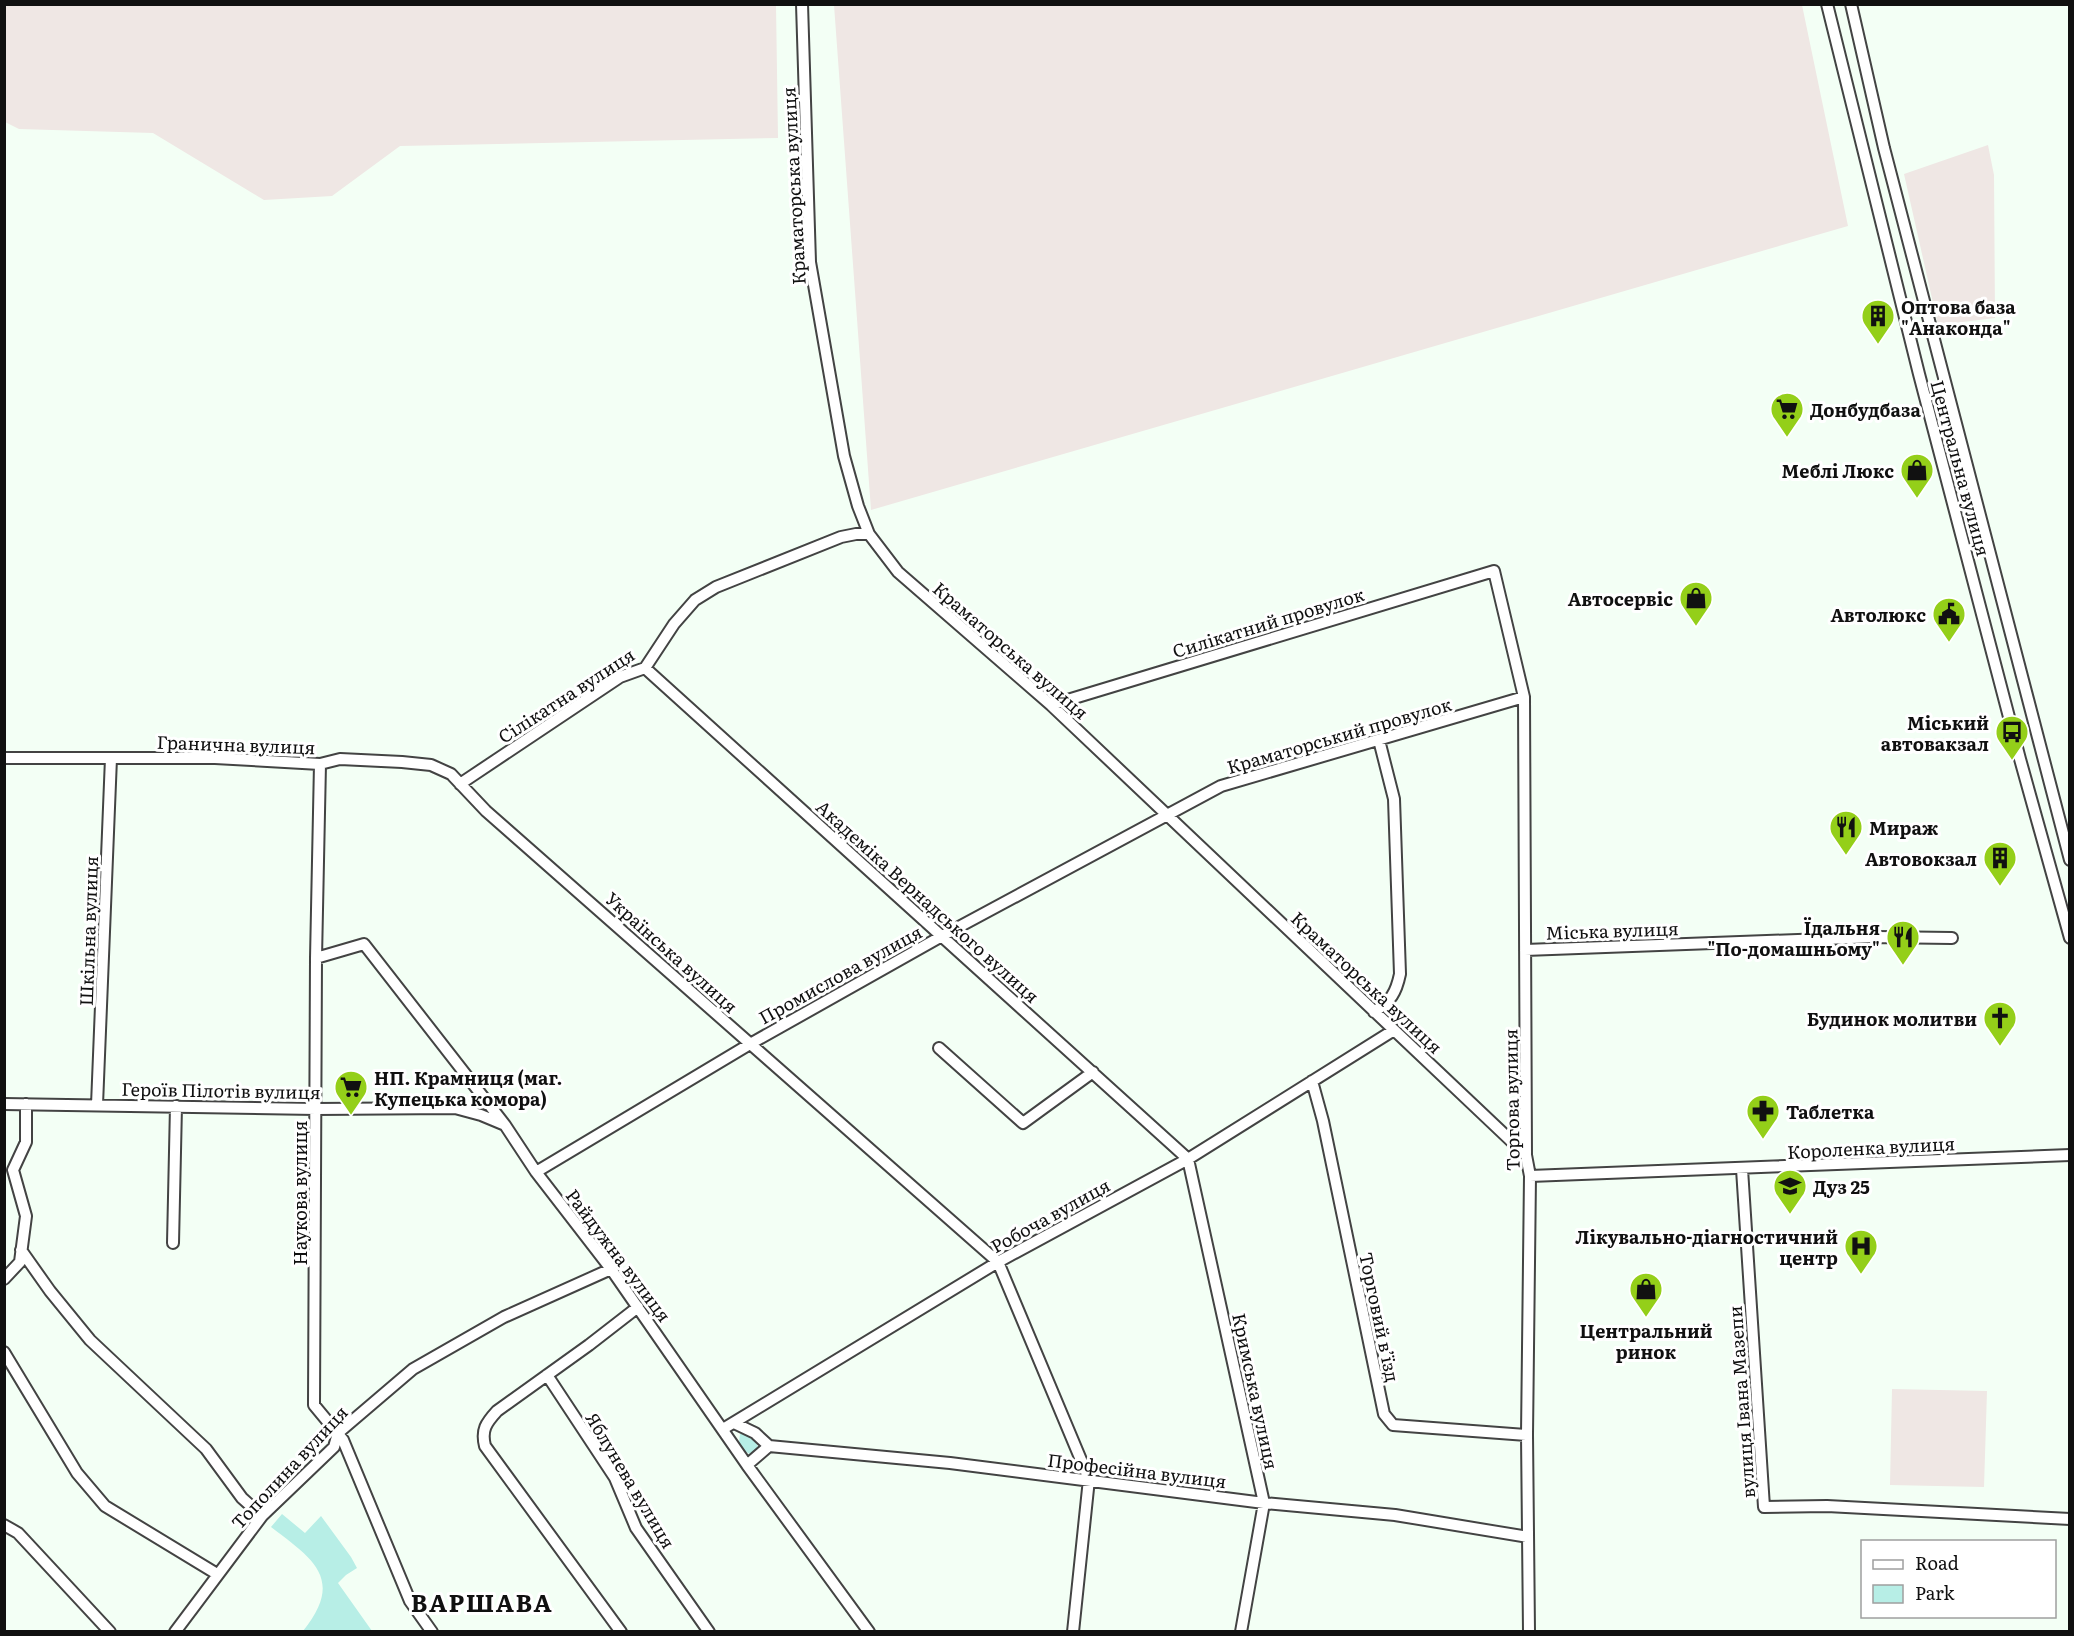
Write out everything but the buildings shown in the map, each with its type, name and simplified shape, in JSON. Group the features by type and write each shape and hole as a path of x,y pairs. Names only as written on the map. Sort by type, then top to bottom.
{"street":[{"name":"Краматорська вулиця","path":"802,4 810,262 844,456 858,506 869,534 897,573 1051,705 1526,1155"},
{"name":"Центральна вулиця","path":"1827,4 1919,374 2020,759 2070,938"},
{"name":"Центральна вулиця","path":"1851,4 1884,148 2043,764 2070,860"},
{"name":"Сілікатна вулиця","path":"460,784 621,677 645,668 674,624 695,600 716,587 841,537 869,534"},
{"name":"Силікатний провулок","path":"1051,705 1494,571"},
{"name":"Торгова вулиця","path":"1494,571 1524,697 1526,1155 1530,1176 1527,1435 1529,1632"},
{"name":"Академіка Вернадського вулиця","path":"645,668 1188,1159"},
{"name":"Краматорський провулок","path":"1166,814 1221,786 1524,697"},
{"path":"1374,1012 1386,1004 1397,990 1400,974 1394,799 1379,740"},
{"name":"Гранична вулиця","path":"4,758 215,758 320,764 340,759 402,762 431,765 452,774 460,784"},
{"name":"Шкільна вулиця","path":"97,1105 111,758"},
{"name":"Наукова вулиця","path":"320,764 316,958 314,1405 344,1440 410,1601 432,1632"},
{"name":"Українська вулиця","path":"460,784 486,811 998,1262"},
{"name":"Промислова вулиця","path":"536,1172 750,1044 1166,814"},
{"name":"Міська вулиця","path":"1525,950 1877,937 1952,938"},
{"name":"Райдужна вулиця","path":"316,958 364,944 505,1125 536,1172 611,1269 747,1465 869,1632"},
{"name":"Робоча вулиця","path":"723,1429 998,1262 1188,1159 1394,1030"},
{"path":"939,1048 1023,1123 1093,1072"},
{"name":"Торговий в’їзд","path":"1312,1081 1323,1121 1384,1413 1393,1425 1527,1435"},
{"name":"Героїв Пілотів вулиця","path":"4,1104 316,1109 455,1108 505,1125"},
{"path":"4,1279 20,1262 26,1216 13,1170 26,1142 26,1104"},
{"path":"173,1243 176,1106"},
{"name":"Короленка вулиця","path":"1530,1176 2070,1155"},
{"name":"Кримська вулиця","path":"1188,1159 1264,1503 1240,1632"},
{"name":"вулиця Івана Мазепи","path":"1742,1169 1764,1507 1827,1506 2070,1519"},
{"path":"21,1250 50,1292 90,1340 206,1449 243,1498 262,1516"},
{"path":"998,1262 1089,1479 1073,1632"},
{"name":"Тополина вулиця","path":"175,1632 262,1516 334,1447 338,1433 413,1369 504,1317 611,1269"},
{"path":"621,1632 485,1446 483,1436 486,1424 497,1411 638,1307"},
{"path":"4,1352 77,1473 105,1506 217,1574"},
{"name":"Яблунева вулиця","path":"547,1375 615,1478 636,1528 709,1632"},
{"path":"734,1423 755,1433 769,1446 747,1465"},
{"name":"Професійна вулиця","path":"769,1446 950,1463 1264,1503 1395,1515 1528,1537"},
{"path":"4,1525 18,1533 110,1632"}],"shaded area":[{"path":"4,5 776,5 778,138 400,146 332,196 264,200 153,133 19,129 5,122"},
{"path":"834,5 1802,5 1848,226 871,510"},
{"path":"1988,145 1994,175 1995,318 1938,325 1904,174"},
{"path":"1892,1389 1987,1391 1984,1487 1890,1485"}],"green space":[{"path":"740,1434 753,1435 758,1447 752,1455 746,1452 739,1443"},
{"path":"282,1514 305,1533 321,1516 357,1568 338,1583 372,1631 303,1631 322,1597 322,1584 311,1560 271,1527"}],"place":[{"name":"Оптова база \"Анаконда\"","path":"1878,345"},
{"name":"Донбудбаза","path":"1787,438"},
{"name":"Меблі Люкс","path":"1917,499"},
{"name":"Автосервіс","path":"1696,627"},
{"name":"Автолюкс","path":"1949,643"},
{"name":"Міський автовакзал","path":"2012,761"},
{"name":"Мираж","path":"1846,856"},
{"name":"Автовокзал","path":"2000,887"},
{"name":"Їдальня \"По-домашньому\"","path":"1903,966"},
{"name":"Будинок молитви","path":"2000,1047"},
{"name":"НП. Крамниця (маг. Купецька комора)","path":"351,1116"},
{"name":"Таблетка","path":"1763,1140"},
{"name":"Дуз 25","path":"1790,1215"},
{"name":"Лікувально-діагностичний центр","path":"1861,1275"},
{"name":"Центральний ринок","path":"1646,1318"}],"district":[{"name":"ВАРШАВА","path":"482,1601"}]}
